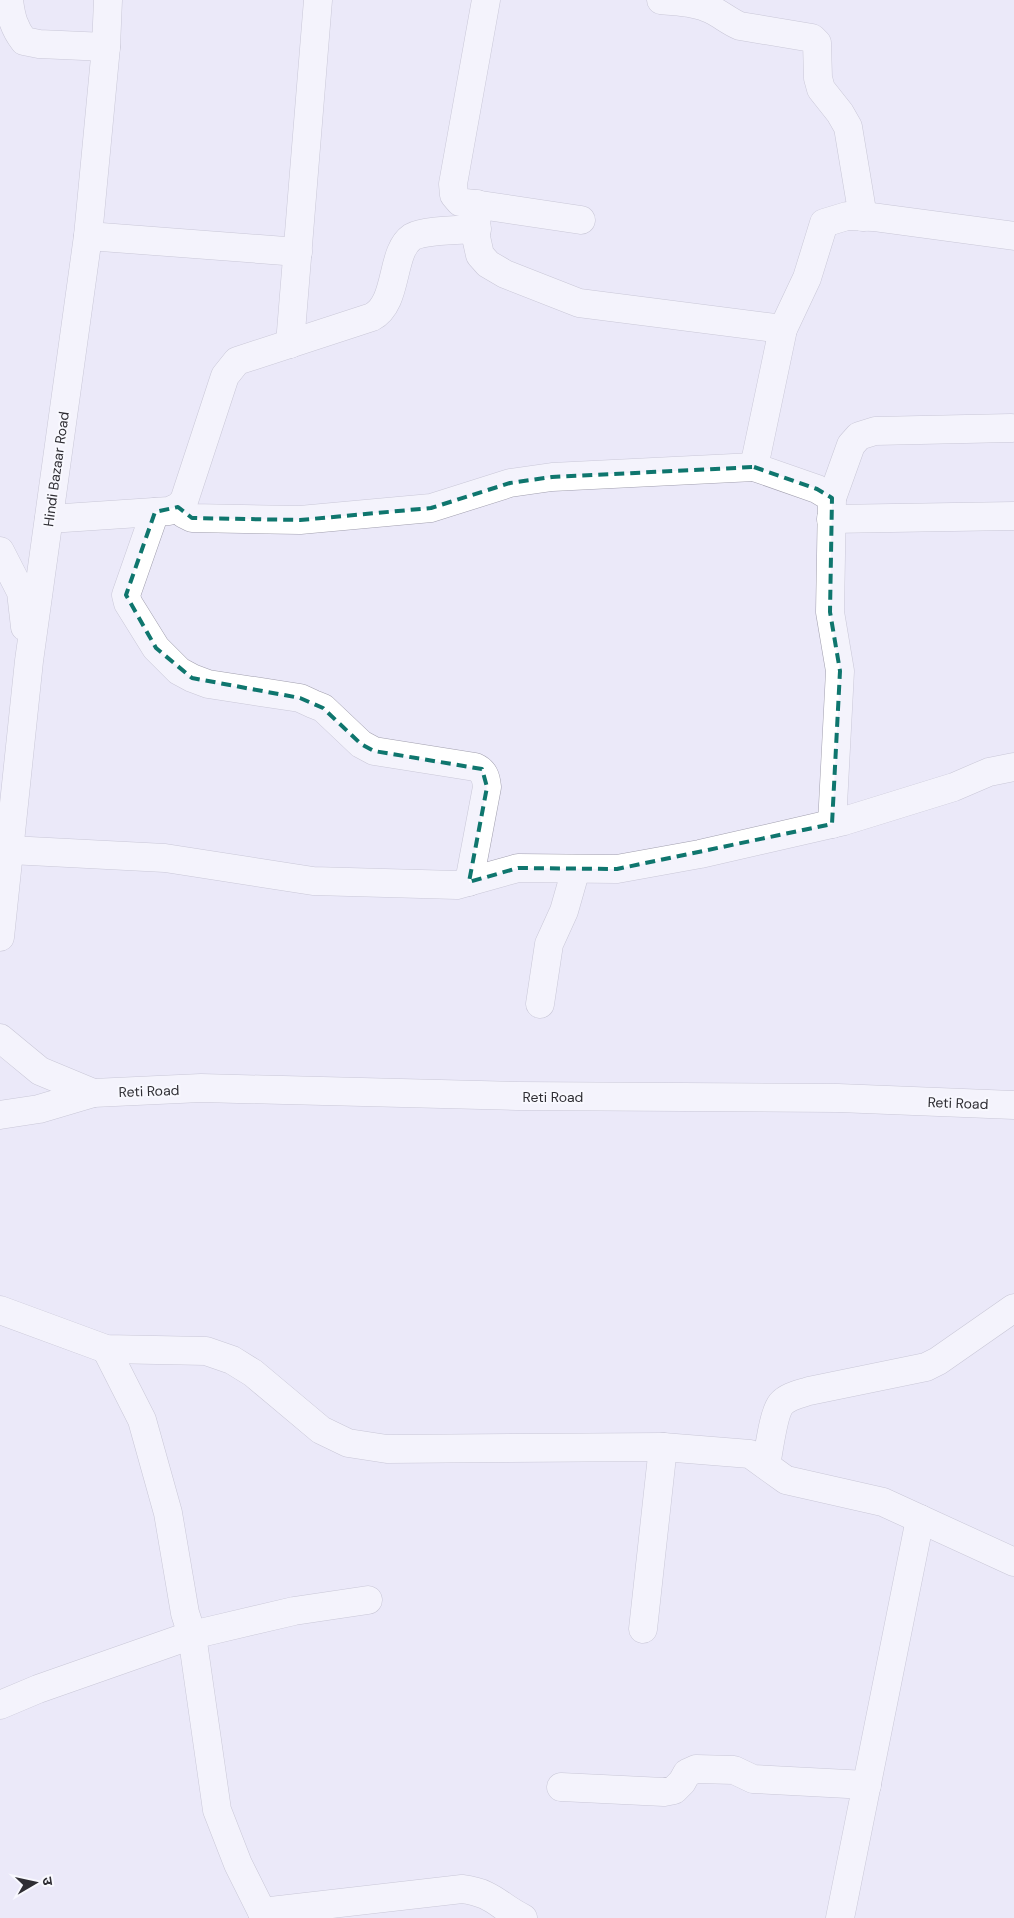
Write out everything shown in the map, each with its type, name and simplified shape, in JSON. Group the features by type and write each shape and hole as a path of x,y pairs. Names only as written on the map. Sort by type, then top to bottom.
{"street":[{"path":"9,0 10,16 15,29 24,41 39,44 106,46"},
{"name":"Hindi Bazaar Road","path":"0,937 2,895 10,850 29,661 88,236 106,46 108,0"},
{"path":"290,344 318,0"},
{"path":"486,0 453,184 454,195 477,216 480,255 488,264 505,274 579,303 784,330"},
{"path":"661,0 698,4 714,10 729,21 740,26 812,38 817,43 818,78 821,89 840,113 848,127 863,217"},
{"path":"469,882 487,787 482,769 475,766 374,751 361,744 323,708 300,698 208,684 192,678 179,671 156,648 128,603 126,594 167,510 184,501 225,376 238,361 380,313 386,302 405,244 413,237 477,216 581,220"},
{"path":"754,467 784,330 807,278 824,224 847,216 863,217 1014,236"},
{"path":"88,236 298,252"},
{"path":"832,824 840,672 830,612 832,509 851,445 859,436 875,431 1011,428"},
{"path":"49,519 167,510 192,518 300,520 431,508 510,483 552,477 754,467 817,489 832,509"},
{"path":"832,509 1014,516"},
{"path":"0,551 6,577 20,592 29,661"},
{"path":"10,850 165,858 314,881 457,885 518,868 618,869 700,854 832,824 954,787 989,772 1014,767"},
{"path":"540,1004 549,944 564,912 576,869"},
{"path":"0,1038 40,1071 93,1093"},
{"name":"Reti Road","path":"93,1093 201,1088 517,1096 838,1098 1014,1105"},
{"path":"0,1115 39,1109 93,1093"},
{"path":"766,1465 776,1415 781,1404 791,1396 809,1390 926,1367 938,1362 1014,1308"},
{"path":"0,1310 106,1349 206,1351 232,1360 253,1373 321,1430 348,1443 387,1449 663,1447 750,1454 786,1480 884,1502 1014,1562"},
{"path":"106,1349 142,1420 168,1513 185,1613 192,1635 217,1810 238,1864 263,1915 462,1889 477,1891 495,1899 512,1913 524,1918"},
{"path":"644,1629 663,1447"},
{"path":"840,1918 920,1518"},
{"path":"0,1705 38,1689 192,1635 294,1611 368,1600"},
{"path":"561,1787 664,1792 674,1790 687,1773 696,1769 734,1770 753,1779 867,1785"}],"highlighted area":[{"path":"754,467 817,489 832,498 830,612 840,671 832,824 617,869 518,868 469,882 487,787 482,769 374,751 361,744 323,708 300,698 192,678 156,648 126,595 155,512 178,507 192,518 300,520 431,508 510,483 552,477"}]}
